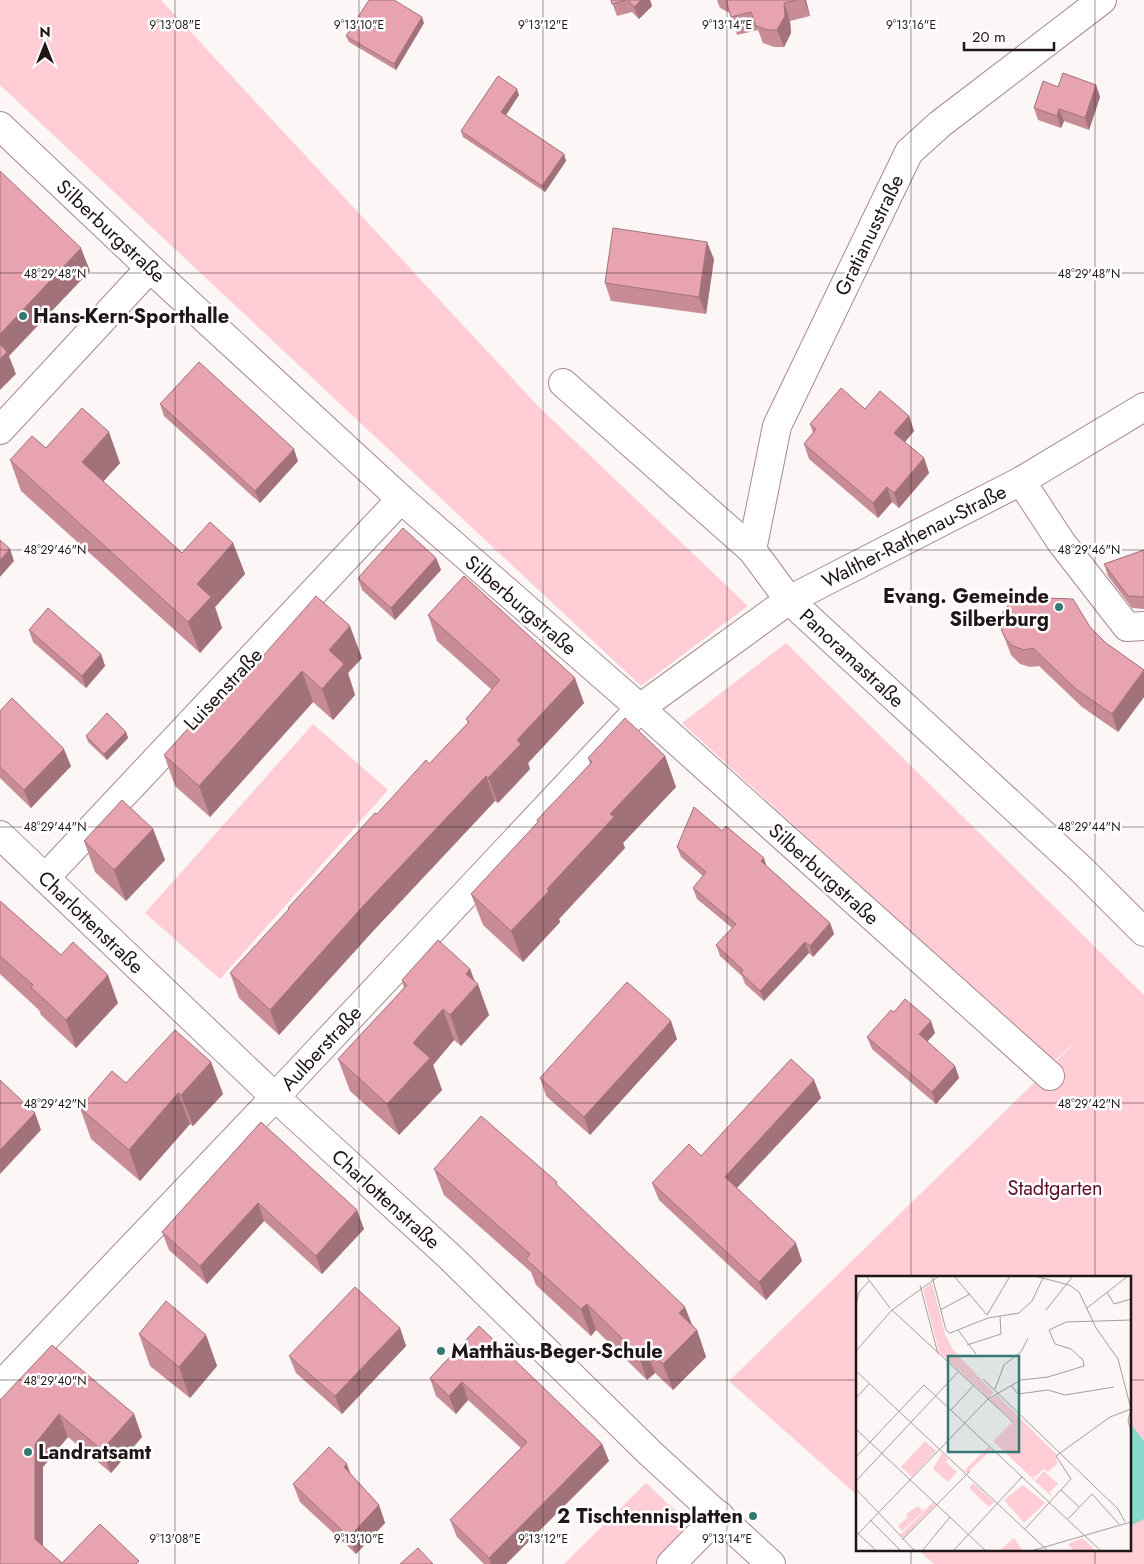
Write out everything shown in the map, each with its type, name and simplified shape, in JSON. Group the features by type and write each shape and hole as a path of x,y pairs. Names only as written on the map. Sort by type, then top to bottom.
{"street":[{"name":"Gratianusstraße","path":"752,550 777,426 910,152 940,124 1102,0"},
{"name":"Silberburgstraße","path":"0,126 150,268 401,499 640,708 1050,1076"},
{"path":"0,430 150,268"},
{"name":"Panoramastraße","path":"564,383 752,550 789,600 1081,869 1144,932"},
{"name":"Walther-Rathenau-Straße","path":"640,708 789,600 1021,481 1144,407"},
{"path":"1021,481 1061,542 1127,627 1144,626"},
{"name":"Luisenstraße","path":"45,878 401,499"},
{"name":"Aulberstraße","path":"0,1386 275,1097 640,708"},
{"name":"Charlottenstraße","path":"0,835 275,1097 449,1256 657,1459 771,1564"},
{"path":"671,1564 719,1516"}],"green space":[{"path":"0,0 161,0 538,406 748,606 641,686 0,85"},
{"name":"Stadtgarten","path":"786,643 1144,995 1144,1564 934,1564 920,1552 1132,1552 1132,1276 856,1276 856,1494 729,1381 1080,1038 1053,1062 682,723"},
{"path":"313,724 388,790 220,979 145,913"},
{"path":"646,1483 698,1532 665,1564 564,1564"}],"shaded area":[{"path":"1132,1426 1144,1441 1144,1519 1132,1525"}],"building":[{"path":"369,0 394,0 422,17 394,64 346,36"},
{"path":"611,0 626,0 612,4"},
{"path":"628,0 641,0 634,7"},
{"path":"726,0 797,0 784,3 785,16 777,30 768,30 756,26 751,12 731,17"},
{"path":"1063,73 1096,85 1085,118 1059,109 1057,116 1034,108 1043,81 1058,87"},
{"path":"498,76 517,89 501,112 564,154 542,186 461,131"},
{"name":"Hans-Kern-Sporthalle","path":"0,171 81,248 0,334"},
{"path":"613,228 707,242 699,297 605,283"},
{"path":"0,344 7,352 0,359"},
{"path":"199,362 294,449 255,491 160,404"},
{"path":"841,388 865,409 880,391 909,416 894,433 924,458 894,493 887,487 873,503 804,444 816,429 810,424"},
{"path":"82,408 109,432 82,462 182,553 210,522 233,543 197,584 211,597 188,622 10,460 32,436 46,448"},
{"path":"403,528 436,558 391,608 358,578"},
{"path":"0,540 10,549 0,560"},
{"path":"1144,550 1144,597 1128,596 1104,564"},
{"path":"464,576 575,678 517,740 521,744 488,778 486,776 364,905 270,1010 230,973 375,813 377,814 426,760 429,764 469,722 466,719 499,681 428,615"},
{"path":"316,596 350,626 329,650 344,664 322,689 302,671 199,786 164,755 242,669 247,674"},
{"path":"1021,597 1073,599 1090,627 1106,643 1144,670 1112,714 1076,689 1033,648 1024,650 1013,646 1005,638 1000,626 1003,612 1010,603"},
{"path":"48,608 101,654 82,676 29,630"},
{"path":"12,698 64,749 24,790 0,767 0,711"},
{"path":"107,713 126,732 104,754 86,736"},
{"path":"625,718 665,756 610,814 614,817 511,931 471,894 592,762 588,758"},
{"path":"122,800 153,829 114,870 84,841"},
{"path":"694,807 722,831 726,826 764,858 761,861 830,923 810,946 805,942 760,991 741,973 743,970 716,945 736,924 693,888 706,872 677,847"},
{"path":"0,901 61,955 73,942 108,975 66,1020 31,987 33,985 0,956"},
{"path":"438,940 470,969 466,974 478,984 450,1015 443,1009 413,1043 430,1058 387,1104 338,1059 407,985 402,980"},
{"path":"627,982 671,1021 584,1117 540,1078"},
{"path":"905,999 931,1021 919,1034 955,1066 932,1092 867,1037 891,1010 894,1012"},
{"path":"175,1030 211,1062 181,1095 178,1093 129,1150 80,1108 112,1071 126,1083"},
{"path":"791,1059 814,1080 725,1177 796,1243 759,1282 652,1183 689,1144 701,1156"},
{"path":"0,1080 35,1113 0,1150"},
{"path":"481,1116 557,1182 556,1184 685,1307 679,1313 697,1330 663,1364 645,1347 638,1354 587,1304 581,1309 526,1259 530,1254 434,1169"},
{"path":"261,1122 357,1210 316,1256 258,1203 200,1266 162,1232"},
{"path":"355,1287 400,1328 335,1396 289,1356"},
{"path":"166,1301 206,1335 179,1367 139,1334"},
{"path":"479,1326 602,1444 489,1558 450,1520 527,1442 462,1382 449,1396 430,1378"},
{"name":"Landratsamt","path":"52,1345 134,1414 102,1450 59,1414 35,1444 35,1539 62,1563 100,1524 139,1561 136,1564 0,1564 0,1400"},
{"path":"329,1447 347,1464 344,1467 379,1505 349,1537 293,1484"},
{"path":"418,1548 433,1564 400,1564"}],"place":[{"name":"Hans-Kern-Sporthalle","path":"23,316"},
{"name":"Evang. Gemeinde Silberburg","path":"1059,607"},
{"name":"Matthäus-Beger-Schule","path":"441,1351"},
{"name":"Landratsamt","path":"28,1452"},
{"name":"2 Tischtennisplatten","path":"753,1516"}]}
